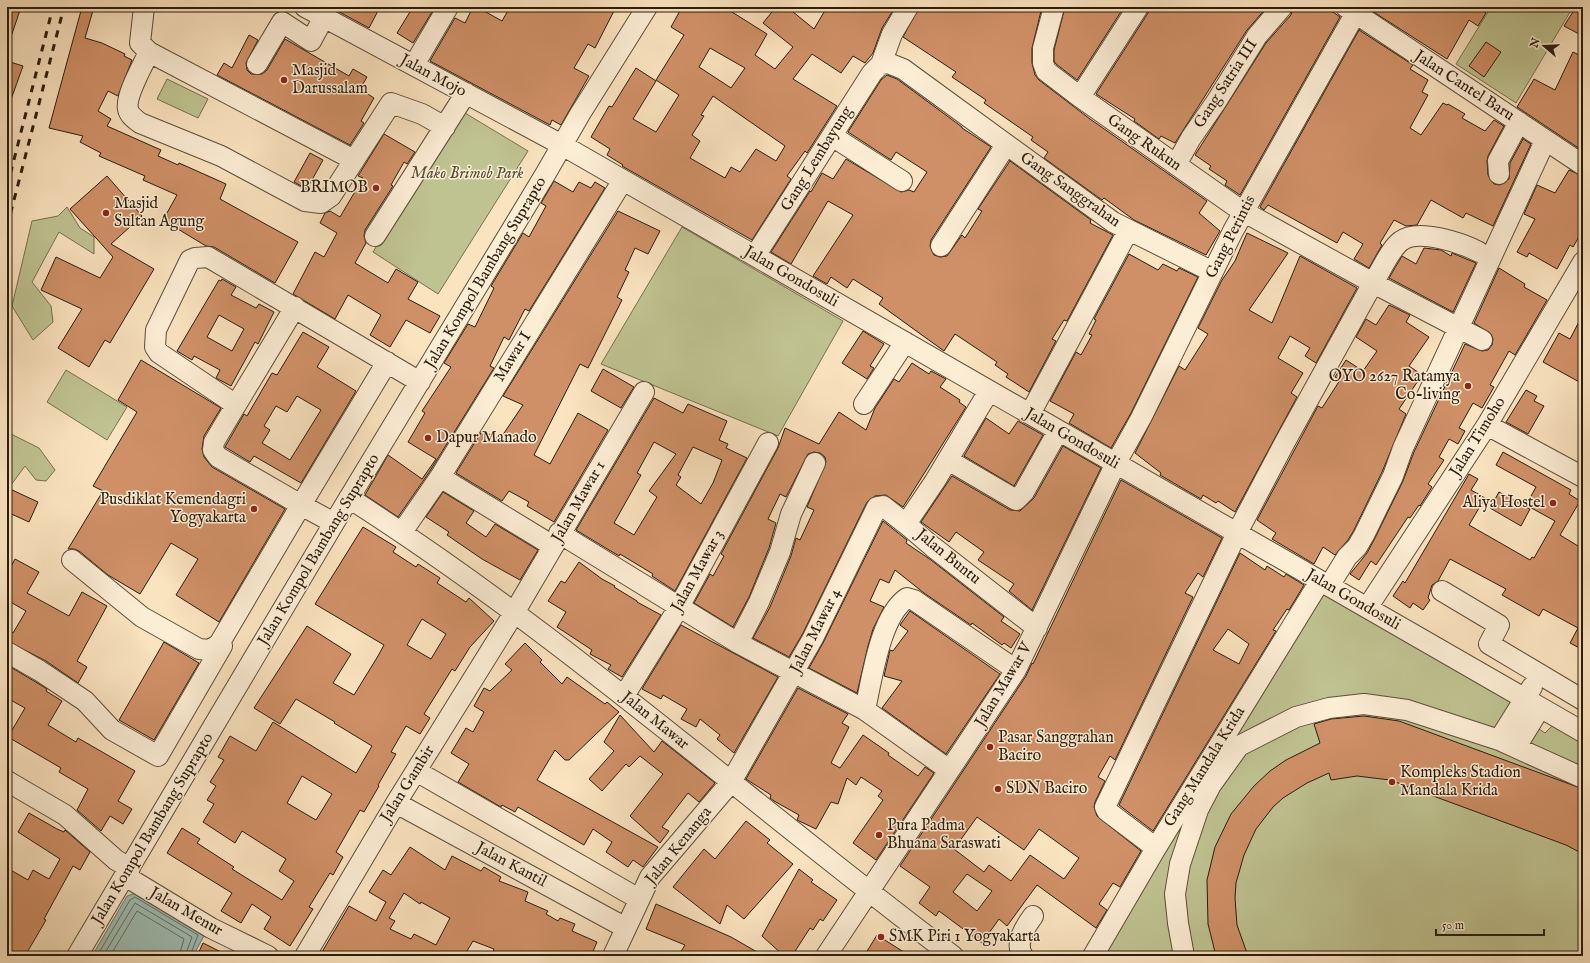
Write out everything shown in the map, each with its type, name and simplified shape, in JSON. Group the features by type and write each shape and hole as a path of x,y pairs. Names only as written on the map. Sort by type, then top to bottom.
{"street":[{"path":"144,7 140,42 149,52 354,160"},
{"name":"Jalan Mojo","path":"305,7 562,145"},
{"path":"414,65 448,7"},
{"name":"Jalan Kompol Bambang Suprapto","path":"78,956 334,523 647,7"},
{"path":"881,64 892,34 908,7"},
{"name":"Gang Rukun","path":"1054,7 1043,48 1042,64 1046,71 1080,97 1243,212 1373,283 1482,340"},
{"path":"1080,97 1138,7"},
{"name":"Gang Satria III","path":"1176,165 1191,138 1216,102 1257,36 1282,7"},
{"name":"Jalan Cantel Baru","path":"1353,9 1545,141 1583,164"},
{"name":"Gang Perintis","path":"1116,463 1141,418 1243,212 1353,9"},
{"path":"257,64 282,22 311,41 324,17"},
{"path":"149,52 129,97 127,107 129,113 140,123 221,156 305,201 326,201 335,191 391,103 422,114 445,127"},
{"name":"Gang Sanggrahan","path":"881,64 888,63 903,69 1113,222 1128,231 1030,414"},
{"name":"Gang Lembayung","path":"755,256 872,73 881,64"},
{"path":"374,236 466,93"},
{"path":"1498,174 1498,161 1519,122"},
{"path":"832,136 902,181"},
{"name":"Gang Mandala Krida","path":"1093,956 1156,848 1325,584 1357,547 1364,535 1545,141"},
{"path":"941,246 1006,144"},
{"name":"Jalan Gondosuli","path":"562,145 1583,732"},
{"name":"Mawar I","path":"402,532 440,477 623,180"},
{"path":"1128,231 1213,272"},
{"path":"1156,848 1107,811 1105,807 1237,533 1284,442 1373,283 1395,247 1409,237 1419,236 1462,243 1479,252"},
{"path":"236,404 160,353 155,347 156,330 185,267 190,260 195,258 208,257 420,382"},
{"name":"Jalan Timoho","path":"1367,608 1487,425 1583,262"},
{"path":"295,307 214,442 213,450 218,457 334,523"},
{"path":"864,404 905,342"},
{"path":"7,652 40,671 85,701 112,730 158,756 301,505 387,362"},
{"name":"Jalan Buntu","path":"989,391 948,460 906,524 933,547 1038,628"},
{"name":"Jalan Mawar 1","path":"514,613 644,392"},
{"path":"1487,425 1583,476"},
{"path":"948,460 1016,500 1024,492 1058,431"},
{"name":"Jalan Mawar 3","path":"624,696 679,607 768,443"},
{"path":"738,642 759,602 780,552 791,514 815,463"},
{"name":"Jalan Mawar V","path":"826,956 1016,670 1038,628 1045,607 1116,463"},
{"path":"440,477 679,607 738,642 865,710 949,770"},
{"name":"Jalan Mawar","path":"349,498 402,532 514,613 624,696 869,893 953,956"},
{"name":"Jalan Mawar 4","path":"731,782 795,673 877,507 883,506 906,524"},
{"path":"72,560 142,617 204,651 221,645"},
{"path":"1442,591 1499,625 1489,644 1583,700"},
{"path":"865,710 881,644 889,622 895,610 907,598 914,600 1016,670"},
{"name":"Jalan Gambir","path":"304,956 396,803 514,613"},
{"path":"221,645 251,662"},
{"path":"1508,744 1532,703 1538,674"},
{"path":"1184,956 1175,894 1180,864 1198,810 1211,785 1239,746 1296,717 1329,708 1364,704 1407,710 1508,744 1583,778"},
{"name":"Jalan Kantil","path":"416,771 639,899"},
{"name":"Jalan Menur","path":"7,781 65,815 128,872 211,928 268,956"},
{"name":"Jalan Kenanga","path":"613,956 650,877 731,782"},
{"name":"Jalan Kantil","path":"396,803 626,928"},
{"path":"1024,956 1019,947 1021,937 1033,916"}],"green space":[{"path":"1491,7 1573,7 1516,103 1456,64"},
{"path":"167,79 208,99 198,118 157,99"},
{"name":"Mako Brimob Park","path":"460,110 528,151 438,294 373,252"},
{"path":"67,207 80,228 94,237 94,254 59,232 32,282 51,306 53,322 33,340 12,306 32,221 58,216"},
{"path":"682,227 843,321 778,436 601,364"},
{"path":"66,370 127,407 107,440 47,402"},
{"path":"7,432 39,448 55,470 46,481 36,480 25,466 8,489 7,497"},
{"name":"Kompleks Stadion Mandala Krida","path":"1324,594 1513,699 1515,713 1545,733 1555,723 1583,740 1583,956 1101,956"}],"water":[{"path":"136,893 205,934 193,956 92,956 127,896"}],"building":[{"path":"7,7 21,7 9,43 7,43"},
{"path":"82,7 94,7 85,38 102,43 125,54 124,56 132,60 118,96 108,91 98,111 111,119 107,126 161,150 158,156 178,165 179,163 226,184 220,199 298,242 275,283 214,247 206,246 163,220 177,195 143,180 145,176 99,156 101,153 80,142 83,136 49,128"},
{"path":"330,7 380,7 369,28"},
{"path":"413,7 435,7 413,43 397,33"},
{"path":"473,7 477,7 502,21 510,7 616,7 595,48 588,44 574,68 589,76 561,125 552,120 550,125 430,61 455,18 465,23"},
{"path":"682,7 724,7 767,34 755,55 775,69 793,47 763,23 776,7 787,7 814,29 827,7 895,7 882,28 873,53 865,63 853,56 841,73 812,54 793,79 837,106 807,153 805,151 787,176 791,179 752,240 622,166 623,165 607,155 610,149 591,137 609,106 612,107 636,68 656,81 633,119 656,132 679,95 656,80 684,35 671,27","holes":["710,48 745,68 731,88 699,67","713,96 785,146 776,161 756,149 740,172 731,167 725,178 690,158 700,141 692,135 704,116 701,115"]},
{"path":"919,7 1042,7 1032,48 1032,63 1035,75 1039,80 1090,119 1207,201 1199,213 1220,231 1206,255 1134,220 1104,198 1102,200 1044,158 1048,152 1031,140 1033,137 984,103 986,100 952,77 956,72 903,37"},
{"path":"1065,7 1124,7 1077,80 1054,61 1054,50"},
{"path":"1149,7 1267,7 1247,30 1175,143 1161,136 1159,139 1134,121 1135,119 1096,94 1148,13"},
{"path":"1293,7 1326,7 1340,17 1240,195 1225,185 1227,181 1209,169 1211,166 1195,155 1266,43 1291,15"},
{"path":"1375,7 1476,7 1486,13 1478,26 1469,20 1447,59 1372,11"},
{"path":"1576,7 1583,7 1583,27 1579,34 1564,26"},
{"path":"1359,30 1413,65 1410,69 1428,80 1422,92 1428,95 1410,128 1421,135 1443,103 1448,104 1465,114 1462,118 1485,131 1494,120 1504,126 1488,156 1487,161 1488,175 1494,184 1500,185 1509,179 1510,163 1523,139 1531,144 1493,226 1466,213 1463,218 1431,200 1417,225 1406,226 1394,220 1380,243 1382,245 1369,268 1354,259 1363,244 1343,232 1337,243 1268,205 1264,210 1260,207"},
{"path":"249,35 258,40 246,63 247,70 251,74 262,74 267,70 285,39 349,76 353,69 367,77 360,89 374,98 361,121 364,123 350,145 217,75 224,63 232,68"},
{"path":"1486,42 1501,52 1484,77 1469,66"},
{"path":"1573,52 1583,57 1583,151 1517,107 1534,79 1555,90"},
{"path":"7,61 23,66 9,105 7,105"},
{"path":"887,75 897,79 962,128 991,147 931,240 930,246 934,255 940,257 947,256 962,235 965,238 982,211 978,209 1010,161 1091,220 1090,223 1113,235 1067,321 1064,320 1052,339 1056,341 1029,392 1006,377 1008,374 995,365 997,362 955,334 944,351 879,304 883,298 853,279 847,288 831,277 827,284 813,276 853,215 828,201 791,264 771,252 822,173 833,179 846,159 901,192 909,190 914,192 927,172 896,152 891,160 848,132 881,80"},
{"path":"384,134 415,152 407,164 404,162 391,185 393,186 365,230 364,236 366,243 355,263 388,283 396,269 418,282 408,299 440,316 430,333 406,320 390,347 370,335 381,315 348,295 335,319 293,294 315,252 324,257 337,233 320,223 325,213 330,211 340,217 363,178 358,176"},
{"path":"310,153 323,160 307,189 294,182"},
{"path":"1569,170 1583,176 1583,230 1573,247 1570,245 1557,269 1529,253 1527,257 1517,252 1535,219 1524,214 1537,185 1555,193"},
{"path":"107,176 142,216 111,244 154,269 110,343 105,340 89,367 58,348 82,309 41,290 56,257 100,278 113,257 70,209"},
{"path":"554,181 573,192 579,182 591,188 595,182 605,188 529,311 525,309 509,340 504,337 490,366 494,368 430,471 398,517 365,495 388,455 422,479 436,459 408,442 425,413 422,411 451,367 444,363 468,324 475,327 494,288 491,286 523,233 529,237 546,206 541,203"},
{"path":"618,211 660,231 648,254 635,248 625,270 629,272 617,297 622,300 588,368 580,364 534,455 550,464 578,413 608,430 554,522 527,506 529,502 509,491 502,501 456,473 482,431 500,439 523,405 503,396"},
{"path":"1247,233 1288,253 1249,310 1272,323 1300,256 1357,288 1316,363 1305,356 1310,348 1290,336 1278,358 1303,373 1291,393 1297,397 1235,512 1218,501 1216,503 1203,495 1201,499 1160,475 1161,473 1135,453 1179,366 1185,370 1208,334 1198,328 1222,280 1235,261"},
{"path":"1424,248 1441,250 1451,256 1452,253 1476,263 1453,312 1389,278 1402,256 1416,264"},
{"path":"1129,254 1158,270 1163,264 1177,271 1179,268 1198,277 1131,413 1111,448 1069,423 1074,414 1050,401 1076,352 1081,355 1092,335 1089,334 1096,320 1094,319"},
{"path":"1499,268 1525,284 1524,287 1547,300 1515,355 1509,351 1490,385 1494,387 1482,408 1473,403 1459,428 1465,431 1458,444 1449,439 1439,457 1444,460 1428,484 1432,487 1420,506 1419,505 1410,518 1408,517 1376,565 1371,561 1359,580 1350,574 1367,553 1374,540 1403,481 1414,452 1465,344 1482,351 1488,350 1492,345 1493,339 1491,334 1474,323"},
{"path":"222,279 236,287 231,295 256,308 259,304 274,312 258,344 255,342 231,386 216,378 220,370 194,356 192,360 177,351 219,280 221,281","holes":["219,315 244,329 232,351 207,337"]},
{"path":"1389,305 1410,315 1406,322 1429,337 1409,366 1422,375 1399,409 1406,414 1382,472 1354,530 1348,540 1335,555 1323,547 1314,564 1272,539 1276,533 1257,520 1318,406 1322,408 1340,380 1335,377 1346,360 1363,371 1377,351 1356,337 1366,319 1376,325"},
{"path":"1583,314 1583,384 1543,362 1559,333 1570,339"},
{"path":"863,331 884,344 870,366 874,368 867,379 842,363"},
{"path":"303,332 329,347 317,367 356,391 301,483 254,456 250,462 225,447 244,414 247,416 272,373 277,375","holes":["297,396 321,410 290,460 262,443 270,430 264,426 276,406 287,412"]},
{"path":"141,360 221,408 204,436 202,449 204,457 212,467 285,509 219,622 176,595 198,559 171,543 140,594 108,575 79,551 68,549 103,491 93,486 137,412 118,400"},
{"path":"912,363 929,374 931,371 946,379 940,387 960,400 959,402 966,407 903,507 886,495 875,496 867,502 803,633 789,657 753,638 770,607 791,556 796,538 800,540 814,510 807,507 826,462 825,457 820,453 814,452 808,454 786,497 780,494 768,519 776,523 769,548 749,597 733,627 694,603 710,574 713,576 724,556 721,554 778,448 785,428 819,444 839,412 866,430 875,408 894,379 899,382"},
{"path":"603,369 634,387 621,408 591,391"},
{"path":"1526,390 1537,396 1534,401 1544,406 1528,434 1506,422"},
{"path":"654,398 683,413 688,404 727,421 719,440 728,444 726,448 747,458 675,591 652,576 653,574 620,554 619,556 576,530","holes":["654,442 676,454 649,491 657,497 634,535 614,523 641,475 637,473","693,447 722,460 713,483 701,504 676,485 681,477 678,475"]},
{"path":"986,418 1009,434 1018,421 1043,435 1014,486 964,456"},
{"path":"1063,446 1101,468 1032,610 1009,591 1014,584 978,560 984,552 956,532 949,542 921,522 952,476 1010,510 1020,511 1034,498"},
{"path":"1503,452 1571,490 1569,494 1580,501 1560,535 1583,549 1583,650 1570,643 1578,628 1543,609 1539,616 1502,595 1506,589 1450,559 1438,581 1432,585 1428,598 1430,600 1423,610 1413,603 1410,608 1393,596 1403,581 1405,583 1469,474 1478,479 1471,490 1485,498 1469,525 1530,560 1532,557 1534,558 1555,521 1526,505 1536,487 1496,465"},
{"path":"1121,480 1222,538 1203,577 1198,573 1185,593 1193,597 1115,760 1110,756 1098,777 1105,781 1095,802 1094,807 1097,816 1141,851 1120,887 1113,883 1099,904 1107,910 1096,928 1037,885 1007,926 999,919 982,943 939,911 936,916 919,903 930,887 900,866 1026,676 1032,663 1033,664","holes":["977,817 1024,850 1039,829 1079,858 1064,879 1030,855 1011,881 989,865 984,872 954,849","967,874 992,891 977,911 953,892"]},
{"path":"10,489 38,502 29,522 7,512 7,495"},
{"path":"443,492 474,511 466,523 486,537 495,524 538,550 520,580 482,559 447,535 449,532 426,517"},
{"path":"1499,492 1530,509 1521,526 1490,508"},
{"path":"883,521 907,540 906,543 931,560 1004,617 1001,621 1020,634 1011,648 1004,643 1002,645 972,623 971,625 924,593 895,570 889,583 880,579 870,601 884,607 873,629 857,693 809,668 823,643"},
{"path":"363,527 396,547 393,552 416,567 418,564 440,578 437,583 466,602 469,598 494,621 470,647 455,671 452,669 424,714 430,718 420,734 406,726 391,752 396,754 378,785 379,786 364,812 360,810 336,852 343,857 333,875 330,873 309,907 313,909 290,946 264,929 271,917 252,904 241,923 221,911 232,893 167,853 182,828 200,839 197,843 234,867 232,869 282,900 294,881 279,871 286,859 242,831 235,843 203,822 214,804 207,800 216,786 210,782 224,760 218,757 230,736 256,751 273,722 356,773 372,746 296,699 280,724 254,708 307,626 351,654 333,683 354,695 378,656 384,645 315,604","holes":["422,619 446,634 431,659 407,645","302,776 332,794 316,820 287,803"]},
{"path":"1240,553 1265,570 1267,566 1284,577 1286,574 1304,585 1289,610 1287,609 1273,630 1276,631 1153,831 1119,805","holes":["1228,629 1249,644 1239,664 1213,650"]},
{"path":"15,559 39,572 27,593 69,616 82,592 107,606 77,661 87,667 78,683 46,661 7,641 7,630 13,633 26,611 7,600 7,574"},
{"path":"579,562 637,602 661,615 622,677 608,669 611,665 590,654 592,650 557,627 566,612 548,601 561,581 565,583"},
{"path":"910,611 1000,674 946,754 882,708 902,681 884,676 890,650 893,651 908,631 900,625"},
{"path":"681,625 778,677 734,753 717,739 720,735 700,719 696,727 681,719 687,709 663,695 661,699 642,689"},
{"path":"164,642 199,663 154,740 119,720"},
{"path":"525,643 542,660 540,662 562,684 567,677 605,704 607,702 619,712 569,760 565,760 555,750 537,780 658,847 643,867 633,860 628,867 606,852 612,842 593,829 584,845 518,807 515,812 502,805 501,807 458,782 469,764 451,753 466,728 473,732 484,712 474,706 484,688 490,691 512,670 505,664"},
{"path":"7,665 47,689 46,691 62,701 48,725 76,742 78,738 135,771 118,801 132,809 123,824 110,816 101,831 77,810 88,789 59,772 61,768 8,737 25,708 7,698"},
{"path":"798,688 848,714 842,723 849,727 831,763 840,768 863,735 918,776 925,767 934,773 876,860 853,843 883,800 878,796 882,791 861,777 856,785 847,778 838,804 831,802 816,829 797,820 799,815 774,801 770,798 771,795 746,779"},
{"path":"620,715 654,752 662,741 715,783 699,802 688,793 662,827 669,831 660,843 630,816 663,774 640,756 629,767 626,764 602,791 589,779 614,751 604,742"},
{"path":"1364,716 1399,721 1583,789 1583,854 1566,845 1390,780 1357,776 1331,780 1329,773 1307,783 1283,798 1273,807 1256,829 1244,855 1236,883 1235,898 1237,925 1248,956 1216,956 1208,924 1207,880 1215,847 1231,814 1254,786 1270,771 1286,760 1320,743 1314,724 1331,719"},
{"path":"29,813 57,829 64,832 65,830 90,852 80,870 73,866 44,919 46,920 25,956 7,956 7,868 28,880 33,870 49,879 60,859 18,832"},
{"path":"746,821 770,840 767,843 793,864 744,919 727,905 720,924 673,887 704,849 715,859"},
{"path":"410,847 445,870 452,856 481,871 484,867 501,877 499,881 528,892 525,901 548,911 546,914 558,921 560,918 575,924 572,931 597,942 591,956 492,956 494,949 473,941 464,956 328,956 322,952 349,906 376,921 386,902 369,892 383,870 391,875","holes":["404,893 420,904 421,902 450,918 436,945 414,934 411,939 390,929 395,921 389,918"]},
{"path":"799,869 813,880 811,882 837,900 823,921 820,919 813,930 810,928 792,956 784,956 762,936"},
{"path":"656,904 731,937 764,956 678,956 685,945 646,929"},
{"path":"877,935 910,956 864,956"},
{"path":"203,943 229,956 197,956"}],"railway":[{"path":"7,187 53,7"},
{"path":"7,227 64,7"}],"place":[{"name":"Masjid Darussalam","path":"284,80"},
{"name":"BRIMOB","path":"376,188"},
{"name":"Masjid Sultan Agung","path":"106,213"},
{"name":"OYO 2627 Ratamya Co-living","path":"1468,386"},
{"name":"Dapur Manado","path":"428,438"},
{"name":"Aliya Hostel","path":"1553,503"},
{"name":"Pusdiklat Kemendagri Yogyakarta","path":"254,509"},
{"name":"Pasar Sanggrahan Baciro","path":"990,747"},
{"name":"Kompleks Stadion Mandala Krida","path":"1392,782"},
{"name":"SDN Baciro","path":"998,789"},
{"name":"Pura Padma Bhuana Saraswati","path":"879,835"},
{"name":"SMK Piri 1 Yogyakarta","path":"881,937"}]}
